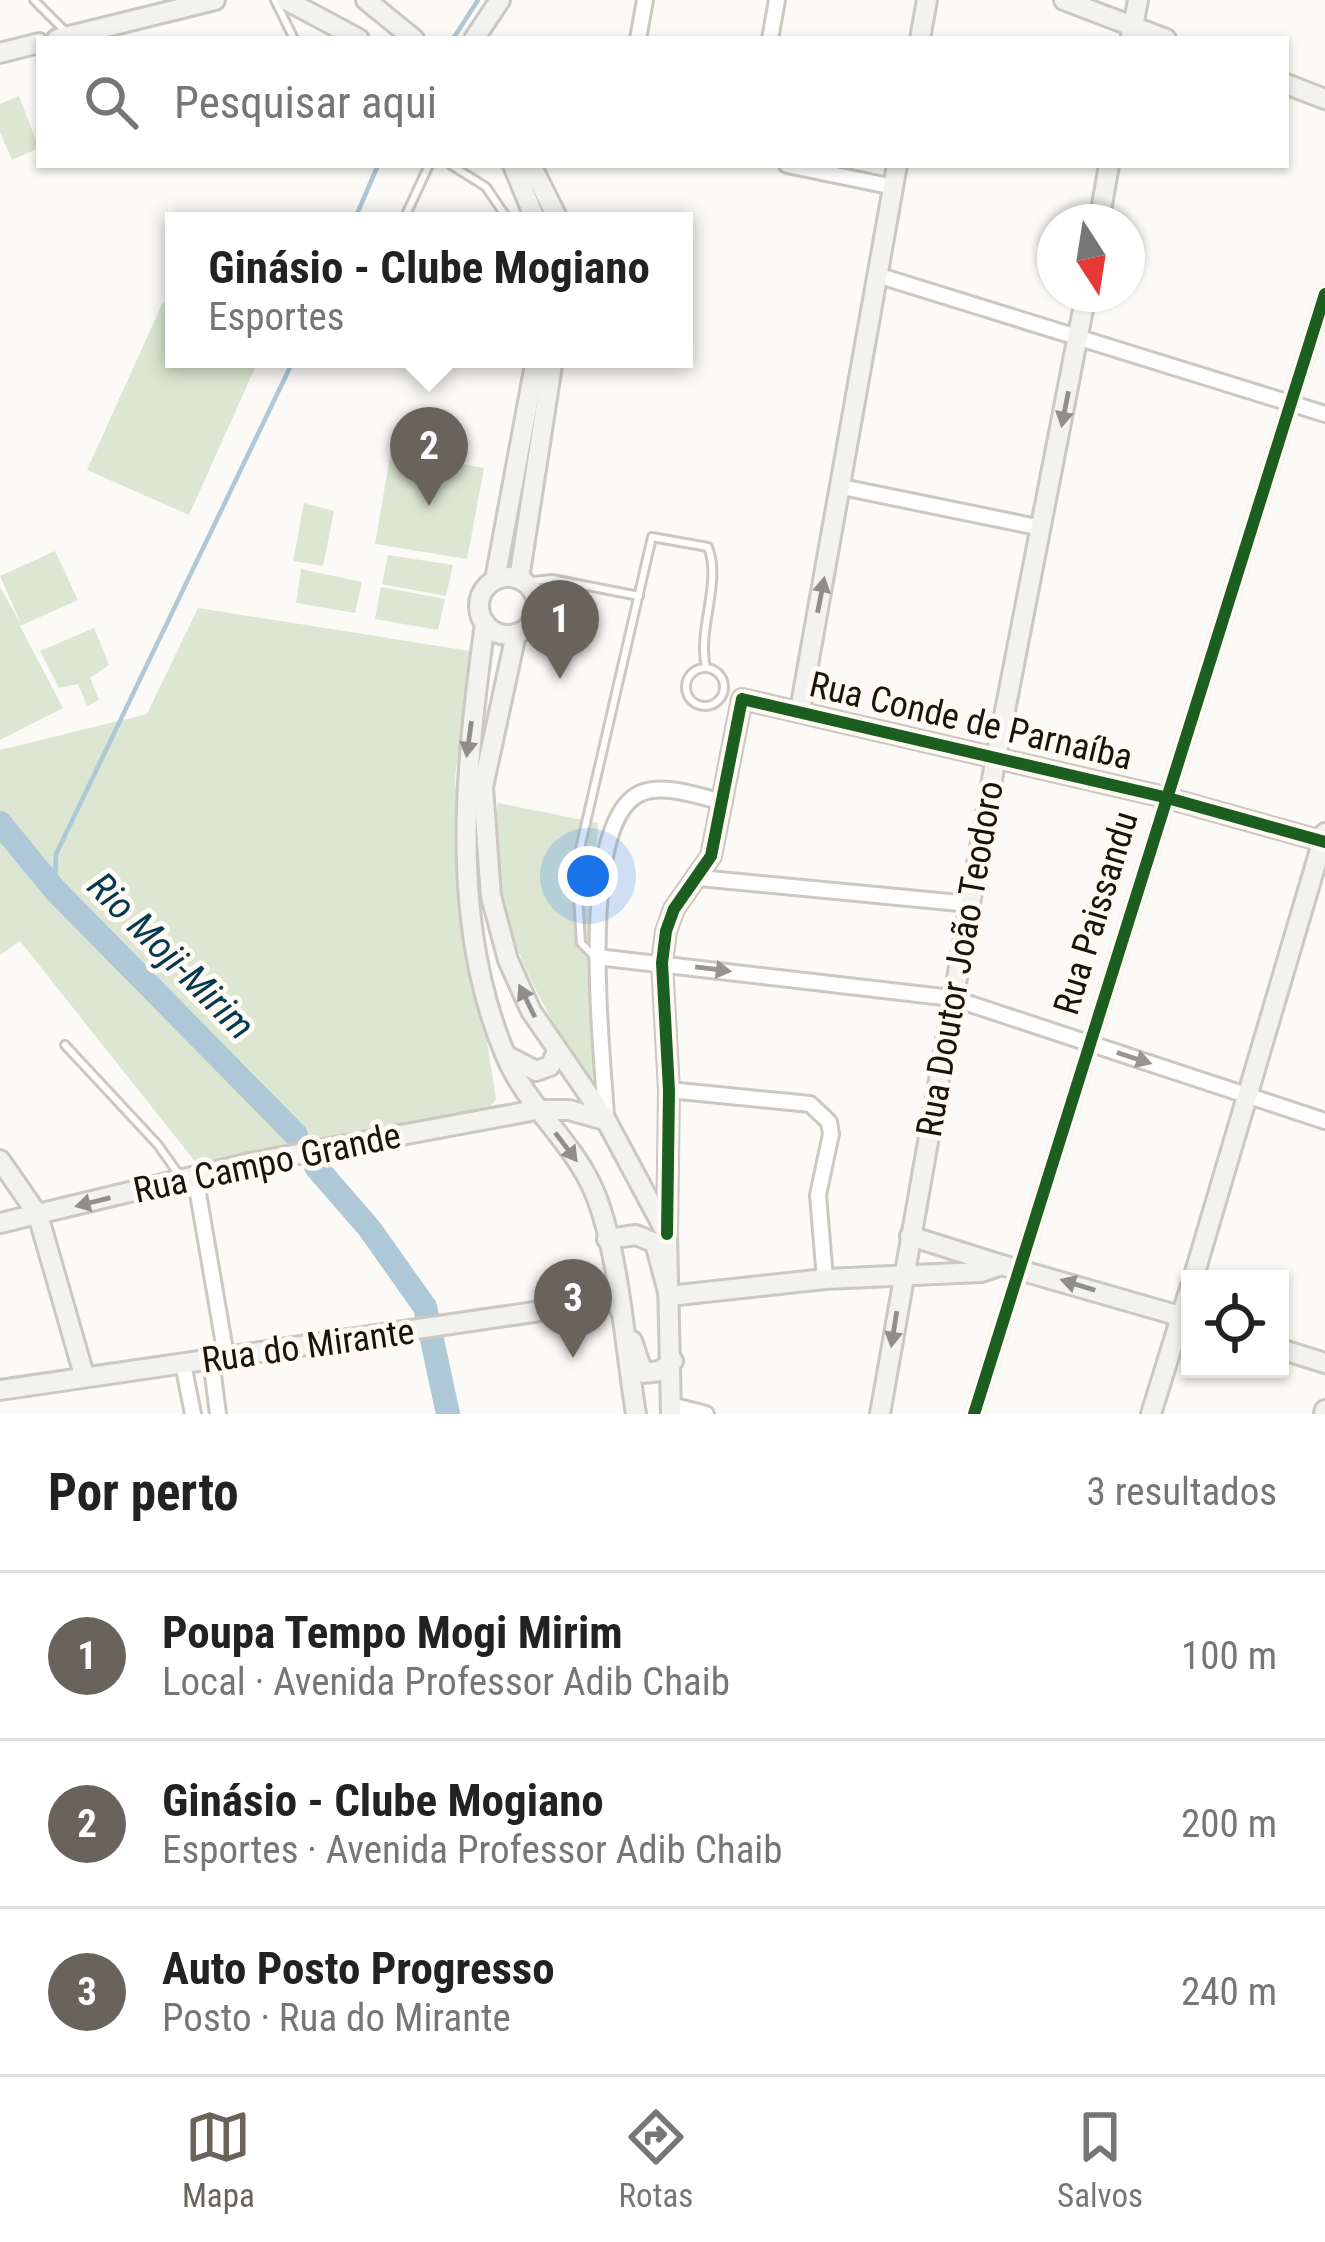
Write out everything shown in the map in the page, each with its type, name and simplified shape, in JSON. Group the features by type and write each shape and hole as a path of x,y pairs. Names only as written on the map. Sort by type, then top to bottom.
{"street":[{"path":"122,22 170,0"},
{"path":"67,36 215,0"},
{"path":"286,0 353,36"},
{"path":"366,0 410,36"},
{"path":"476,36 500,0"},
{"path":"639,36 645,0"},
{"path":"771,36 777,0"},
{"path":"921,36 927,0"},
{"path":"1064,0 1132,33 1138,0"},
{"path":"0,53 36,45"},
{"path":"1289,85 1325,99"},
{"path":"514,168 532,212"},
{"path":"532,168 554,212"},
{"path":"801,168 893,187"},
{"path":"800,710 897,168"},
{"path":"1102,204 1108,168"},
{"path":"880,276 1325,414"},
{"name":"Rua Paissandu","path":"974,1414 1010,1266 1087,1043 1325,294"},
{"name":"Rua Doutor João Teodoro","path":"880,1414 996,758 1083,312"},
{"path":"534,368 495,580 482,594 484,622 465,770 467,860 487,996 505,1054 536,1110 572,1152 594,1190 636,1414"},
{"path":"552,368 522,581 537,610 516,634 483,787 483,836 491,896 508,960 556,1052 606,1120 667,1234"},
{"path":"842,487 1042,528"},
{"path":"495,580 522,581"},
{"path":"484,622 498,633 516,634"},
{"path":"671,1409 669,1090 662,963 674,909 711,856 724,802 733,695"},
{"name":"Rua Conde de Parnaíba","path":"733,695 1324,839"},
{"path":"606,1120 597,957 604,868 622,808 647,790 724,802"},
{"path":"1196,1270 1324,839"},
{"path":"699,878 970,904"},
{"path":"597,957 952,998 1325,1121"},
{"path":"505,1054 536,1071 550,1066 556,1052"},
{"path":"669,1090 810,1104 822,1113 831,1134 818,1195 825,1280"},
{"name":"Rua Campo Grande","path":"0,1222 188,1178 536,1110 569,1109 606,1120"},
{"path":"0,1160 38,1215 84,1375"},
{"path":"188,1178 219,1358 218,1414"},
{"path":"607,1240 636,1235 655,1243 669,1296"},
{"path":"910,1236 1181,1317"},
{"path":"669,1296 1010,1266"},
{"path":"616,1300 644,1373 671,1409 706,1414"},
{"name":"Rua do Mirante","path":"0,1390 616,1300"},
{"path":"1151,1414 1181,1332"},
{"path":"1289,1351 1325,1363"},
{"path":"644,1373 660,1371 674,1361"},
{"path":"183,1364 193,1414"}],"lane":[{"path":"34,0 62,36"},
{"path":"275,0 293,36"},
{"path":"408,212 428,168"},
{"path":"456,168 486,187 503,212"},
{"path":"597,957 581,943 576,866 652,537 708,547 714,562 706,599 706,668"},
{"path":"522,581 552,579 638,596"},
{"path":"706,668 722,677 733,695 707,706 691,699 689,676 706,668"},
{"path":"64,1045 188,1178"}],"green space":[{"path":"19,96 36,149 12,160 0,132 0,104"},
{"path":"163,302 165,368 255,368 189,515 87,470"},
{"path":"391,451 484,468 467,559 375,544"},
{"path":"304,503 334,511 323,566 293,561"},
{"path":"55,551 78,600 20,626 63,708 0,740 0,587 21,624 0,576"},
{"path":"388,555 453,565 446,596 382,584"},
{"path":"301,569 362,582 355,613 296,603"},
{"path":"381,587 445,599 438,630 375,619"},
{"path":"198,608 470,651 455,779 466,906 496,1099 487,1111 197,1164 20,941 0,955 0,750 147,714"},
{"path":"94,628 109,665 90,678 99,700 87,706 78,684 59,688 40,651"},
{"path":"498,803 598,823 590,951 597,1074 590,1081 533,984 506,914 495,841"}],"waterway":[{"path":"455,36 478,0"},
{"path":"358,212 377,168"},
{"path":"55,890 56,854 290,368"},
{"name":"Rio Moji-Mirim","path":"0,823 55,890 296,1135"},
{"name":"Rio Moji-Mirim","path":"316,1167 369,1228 425,1307 448,1414"}],"cycle path":[{"path":"974,1414 1325,294"},
{"path":"667,1234 669,1090 662,963 666,931 674,909 711,856 742,699 1164,797 1325,842"}],"place":[{"name":"Ginásio - Clube Mogiano","path":"429,506"},
{"name":"Poupa Tempo Mogi Mirim","path":"560,679"},
{"name":"Auto Posto Progresso","path":"573,1358"}]}
